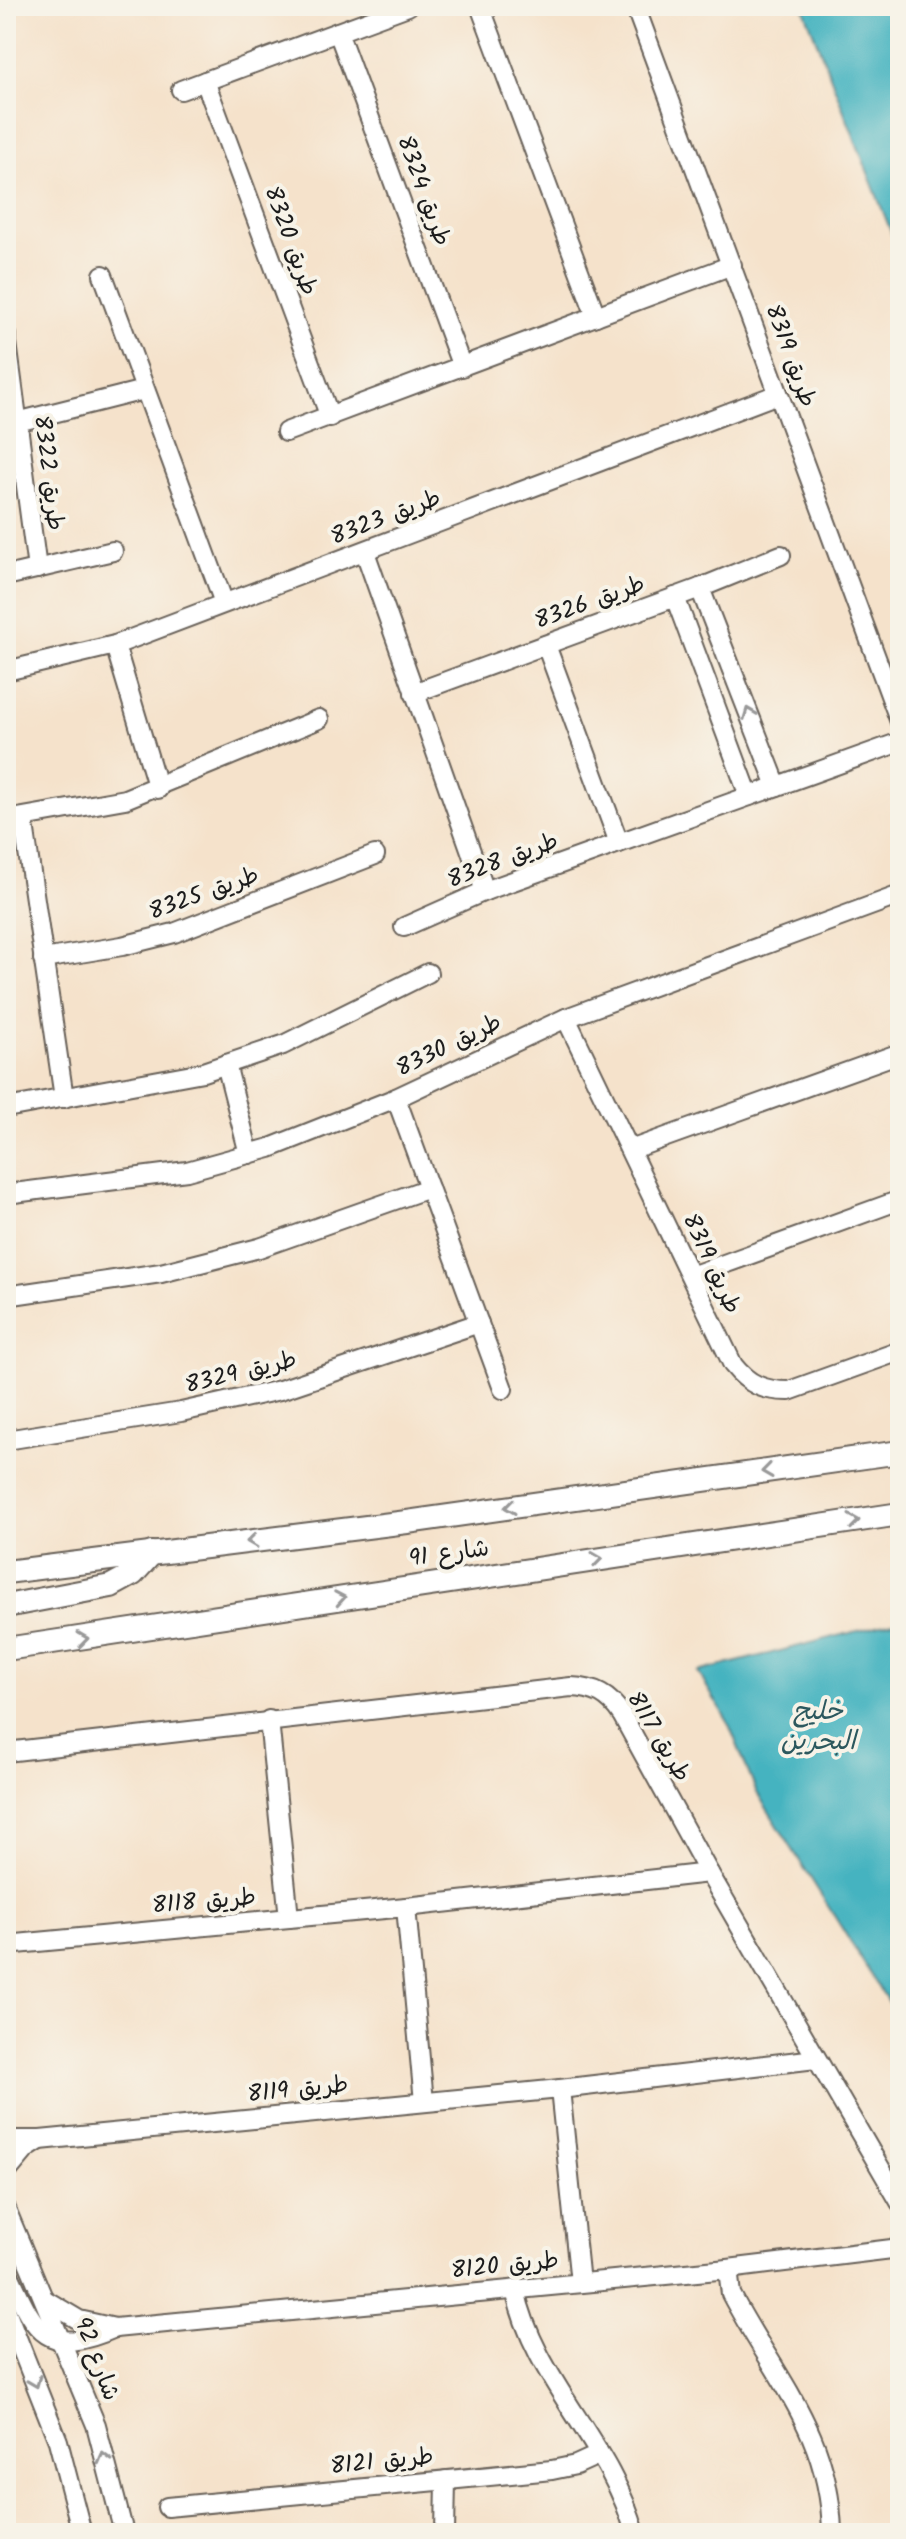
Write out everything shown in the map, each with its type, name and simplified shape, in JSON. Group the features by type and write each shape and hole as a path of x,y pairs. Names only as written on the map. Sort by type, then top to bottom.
{"street":[{"path":"181,90 408,6"},
{"path":"480,6 596,316"},
{"name":"طريق 8319","path":"635,6 900,722"},
{"name":"طريق 8324","path":"338,32 462,367"},
{"name":"طريق 8320","path":"205,81 330,417"},
{"path":"286,432 732,265"},
{"path":"103,275 224,603"},
{"name":"طريق 8322","path":"6,335 37,569"},
{"path":"17,422 144,390"},
{"name":"طريق 8323","path":"6,671 115,645 778,394"},
{"name":"طريق 8322","path":"6,576 113,551"},
{"path":"365,552 485,891"},
{"name":"طريق 8326","path":"414,693 781,555"},
{"path":"700,588 777,786"},
{"path":"675,597 749,796"},
{"path":"115,645 158,789"},
{"path":"546,645 619,843"},
{"path":"64,1098 43,959 14,819 89,808 158,789 319,719"},
{"name":"طريق 8328","path":"404,927 485,891 900,742"},
{"name":"طريق 8325","path":"43,959 122,946 174,933 375,855"},
{"name":"طريق 8330","path":"6,1194 187,1171 249,1154 396,1098 566,1018 900,895"},
{"path":"6,1108 143,1085 226,1064 283,1045 428,973"},
{"name":"طريق 8319","path":"566,1018 733,1365 756,1386 789,1391 900,1351"},
{"path":"630,1150 900,1053"},
{"path":"226,1064 249,1154"},
{"path":"396,1098 503,1389"},
{"path":"6,1296 161,1273 245,1252 429,1188"},
{"path":"691,1276 900,1200"},
{"name":"طريق 8329","path":"6,1440 181,1412 280,1390 479,1323"},
{"name":"شارع 91","path":"6,1572 407,1522 900,1452"},
{"name":"شارع 91","path":"6,1649 900,1514"},
{"path":"6,1606 111,1586 133,1574 152,1553"},
{"name":"طريق 8117","path":"6,1752 269,1720 588,1688 612,1701 622,1715 709,1873 900,2202"},
{"path":"269,1720 289,1918"},
{"name":"طريق 8118","path":"6,1945 406,1907 709,1873"},
{"path":"406,1907 424,2102"},
{"name":"طريق 8119","path":"6,2140 40,2140 560,2089 816,2059"},
{"path":"560,2089 580,2283"},
{"path":"6,2173 26,2149 40,2140"},
{"name":"شارع 92","path":"6,2209 47,2301 96,2425 124,2533"},
{"name":"طريق 8120","path":"47,2301 79,2320 115,2328 728,2269 900,2248"},
{"path":"6,2268 34,2325 63,2341"},
{"path":"728,2269 731,2294 815,2441 830,2490 832,2533"},
{"path":"515,2289 519,2312 534,2343 620,2491 635,2533"},
{"path":"6,2310 58,2441 82,2533"},
{"name":"طريق 8120","path":"63,2341 90,2340 115,2328"},
{"name":"طريق 8121","path":"167,2507 564,2468 598,2455"},
{"path":"445,2533 446,2480"}],"water":[{"path":"803,6 900,6 900,255"},
{"name":"خليج البحرين","path":"900,1620 900,2021 756,1791 728,1722 698,1672"}]}
